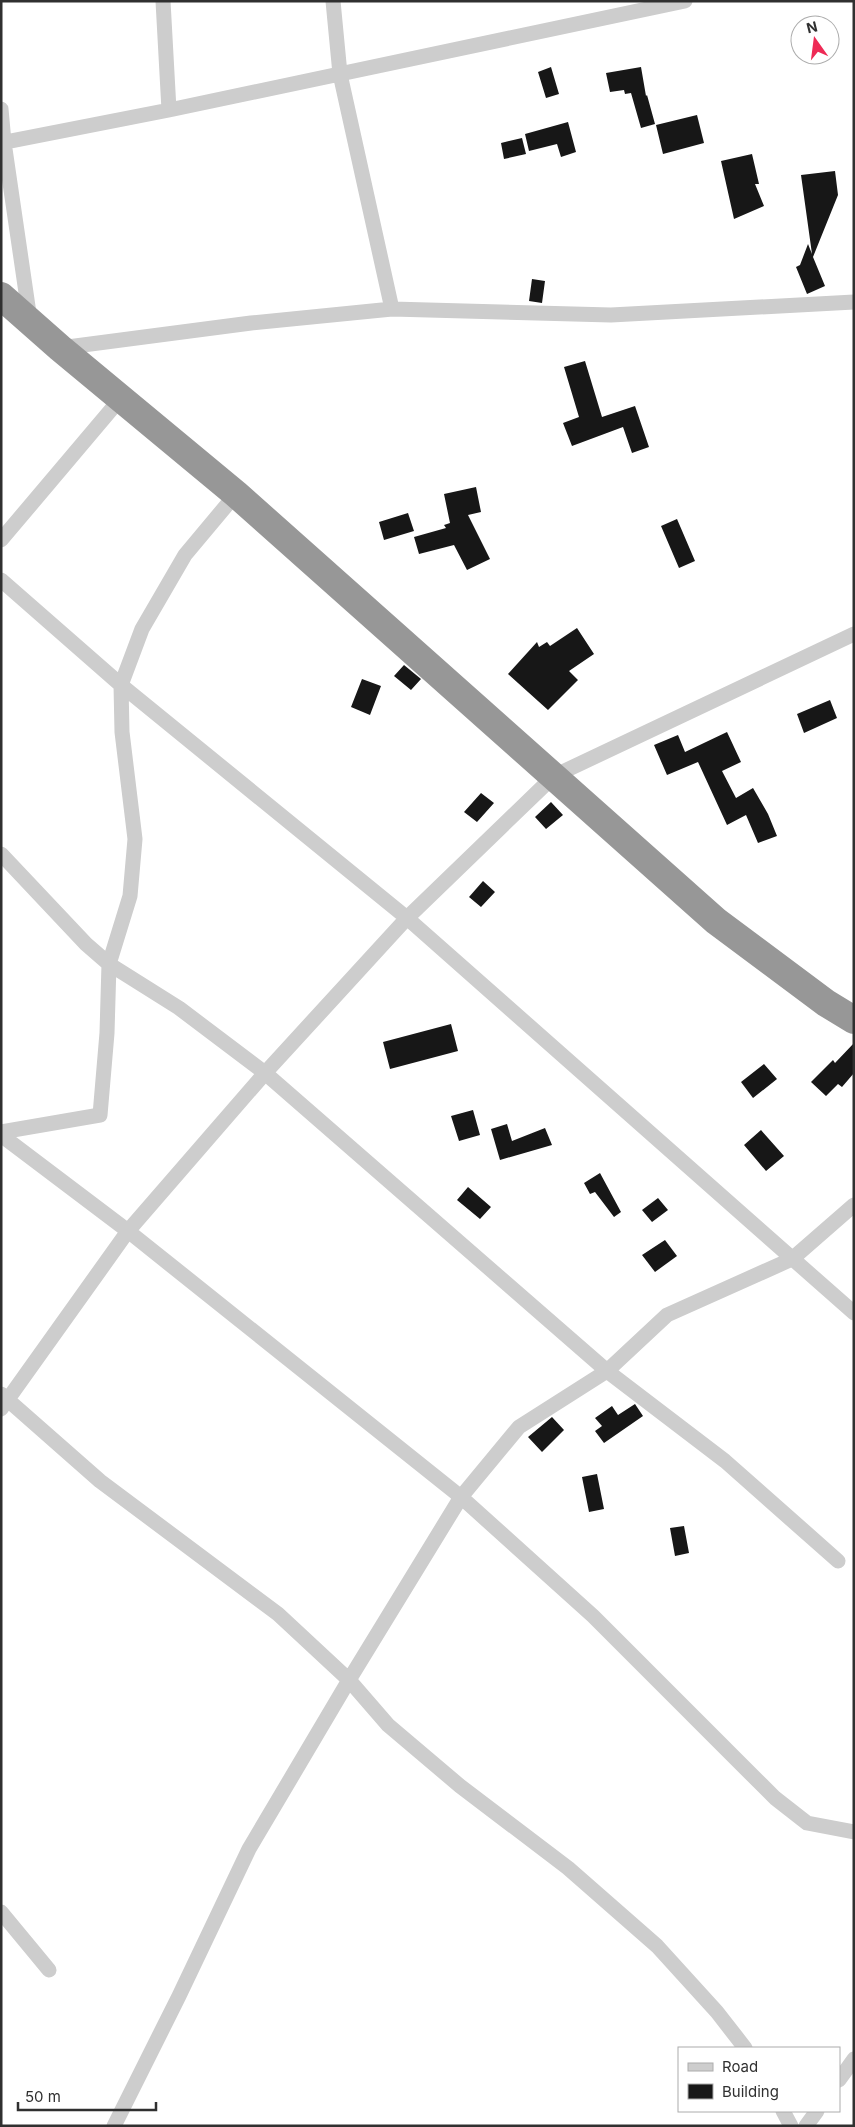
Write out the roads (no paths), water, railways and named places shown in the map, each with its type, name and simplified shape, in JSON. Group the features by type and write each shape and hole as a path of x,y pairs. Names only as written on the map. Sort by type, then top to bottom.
{"highway":[{"path":"1,296 60,348 236,494 716,921 826,1003 854,1020"}],"street":[{"path":"163,1 169,110"},
{"path":"333,1 340,74 392,309"},
{"path":"3,142 169,110 685,1"},
{"path":"1,110 3,142 30,320"},
{"path":"60,348 251,323 392,309 611,316 854,302"},
{"path":"1,540 121,398"},
{"path":"1,1134 100,1115 108,1033 109,964 130,896 136,839 122,732 121,684 142,628 186,554 236,494"},
{"path":"1,580 121,684 407,918 854,1314"},
{"path":"744,2047 717,2012 656,1946 568,1868 460,1786 388,1724 349,1680 278,1614 100,1481 4,1401 128,1231 265,1073 407,918 554,776 854,634"},
{"path":"1,854 86,944 109,964 179,1008 265,1073 607,1371 724,1461 838,1561"},
{"path":"1,1134 128,1231 461,1497 593,1616 776,1798 807,1823 854,1832"},
{"path":"114,2126 249,1849 349,1680 461,1497 519,1427 607,1371 667,1315 792,1259 854,1205"},
{"path":"1,1912 49,1970"},
{"path":"840,2079 854,2059"},
{"path":"784,2112 791,2126"},
{"path":"806,2126 816,2112"}]}
